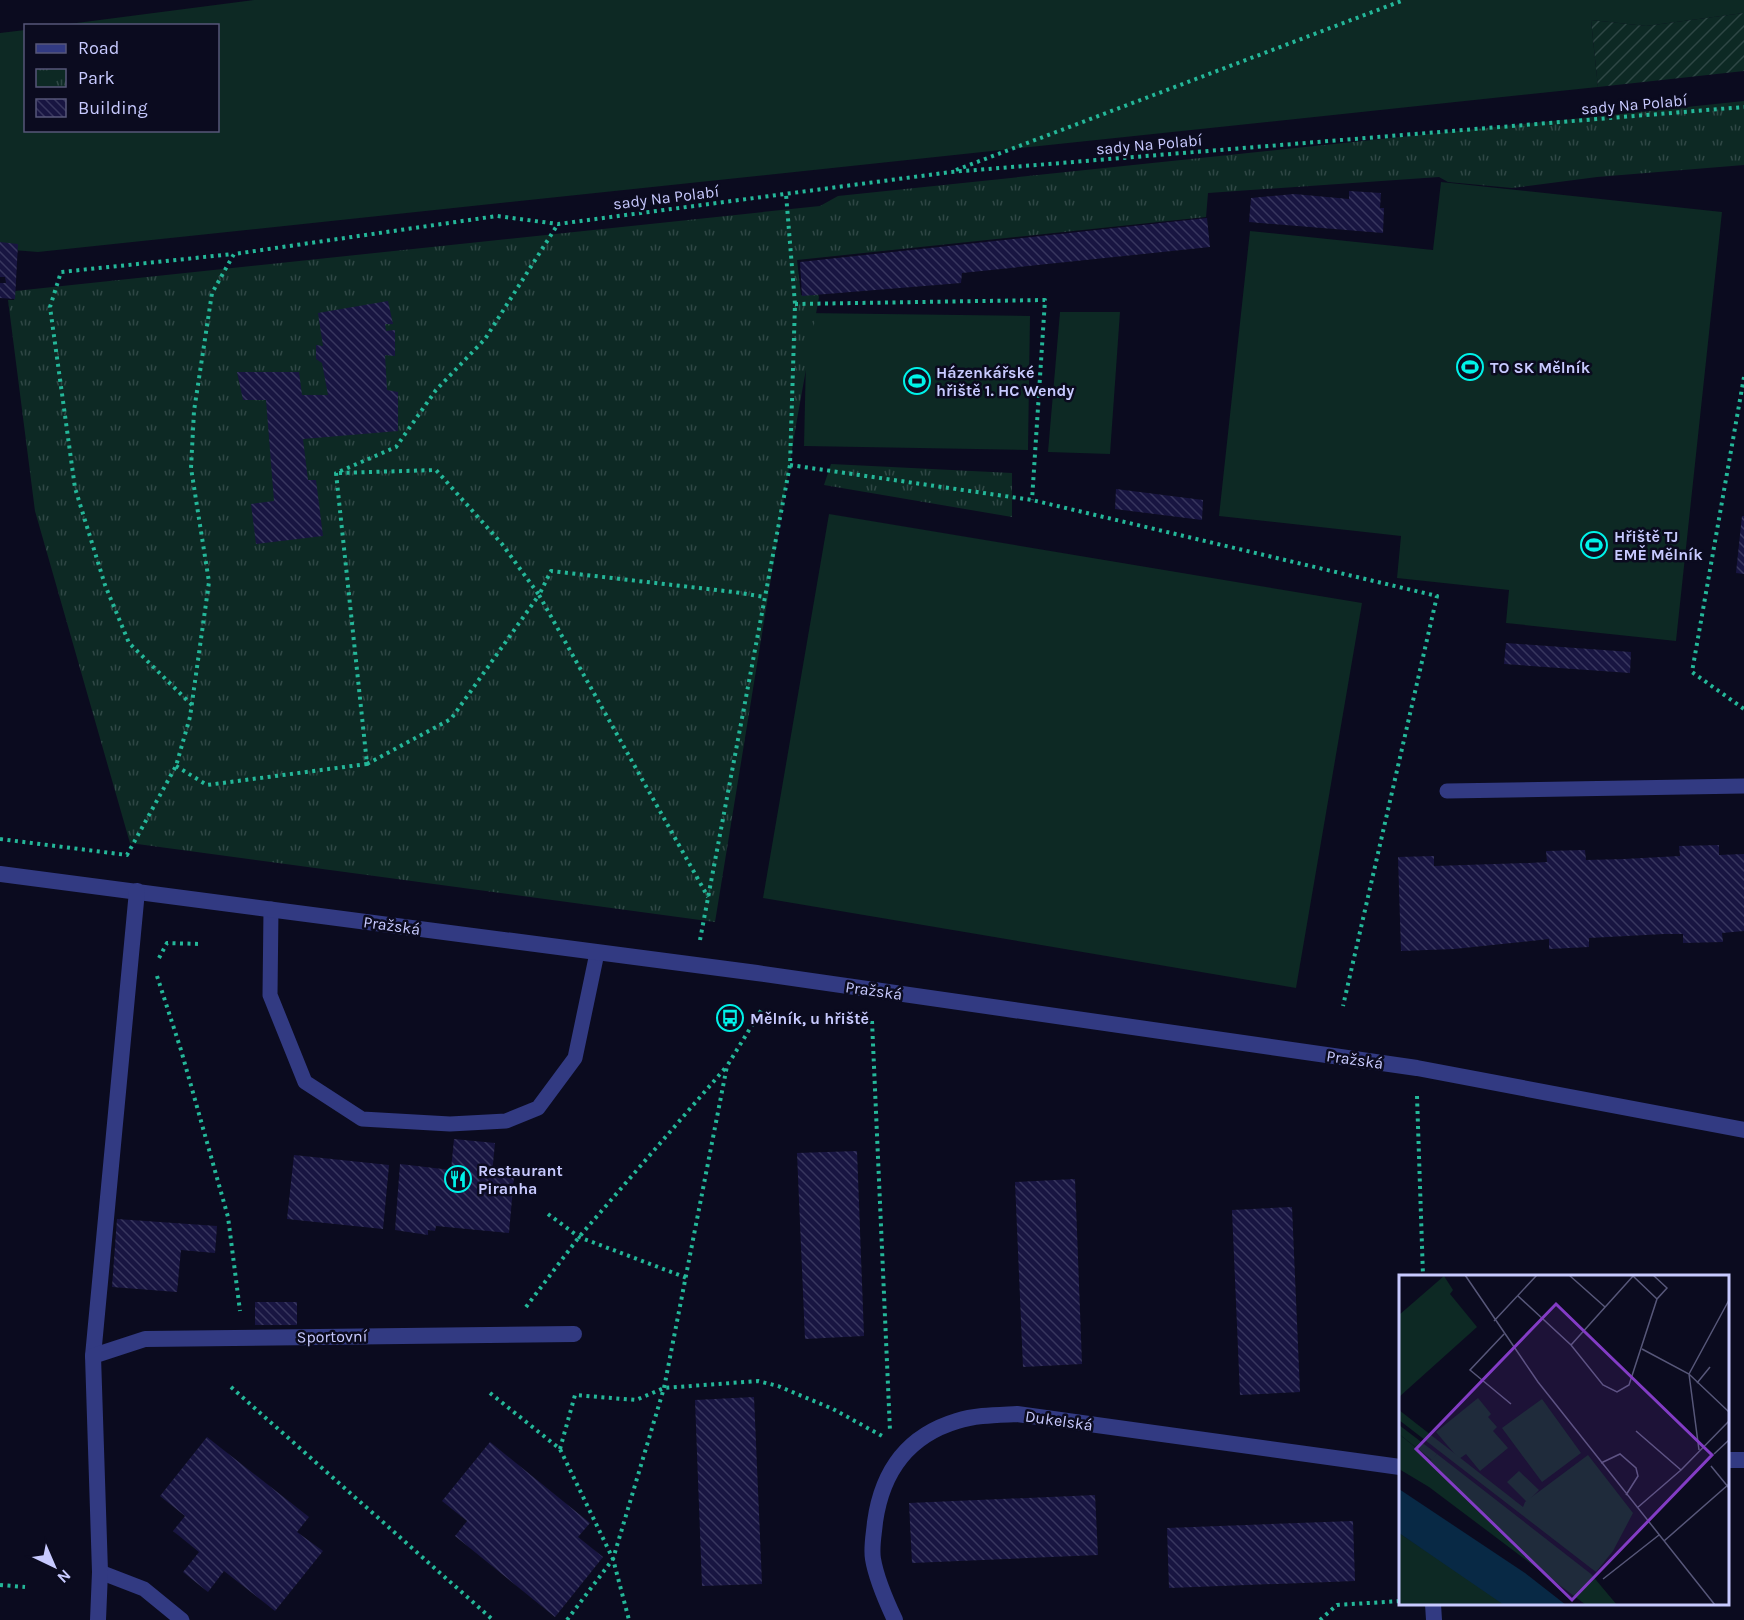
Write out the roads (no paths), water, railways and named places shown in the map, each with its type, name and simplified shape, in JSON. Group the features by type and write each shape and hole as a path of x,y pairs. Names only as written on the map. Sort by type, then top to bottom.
{"street":[{"name":"Pražská","path":"0,874 695,965 1417,1068 1744,1130"},
{"path":"98,1620 100,1572 93,1356 137,891"},
{"name":"Sportovní","path":"93,1356 145,1339 574,1334"},
{"name":"Dukelská","path":"895,1620 873,1558 878,1500 888,1474 903,1454 938,1428 958,1421 1017,1414 1399,1467"},
{"path":"1433,1605 1434,1620"}],"lane":[{"path":"1447,791 1744,786"},
{"path":"271,909 270,995 305,1082 362,1119 450,1124 506,1121 538,1108 575,1058 597,952"},
{"path":"100,1572 144,1589 182,1620"}],"place":[{"name":"TO SK Mělník","path":"1470,367"},
{"name":"Házenkářské hřiště 1. HC Wendy","path":"917,381"},
{"name":"Hřiště TJ EMĚ Mělník","path":"1594,545"},
{"name":"Mělník, u hřiště","path":"730,1018"},
{"name":"Restaurant Piranha","path":"458,1179"}]}
